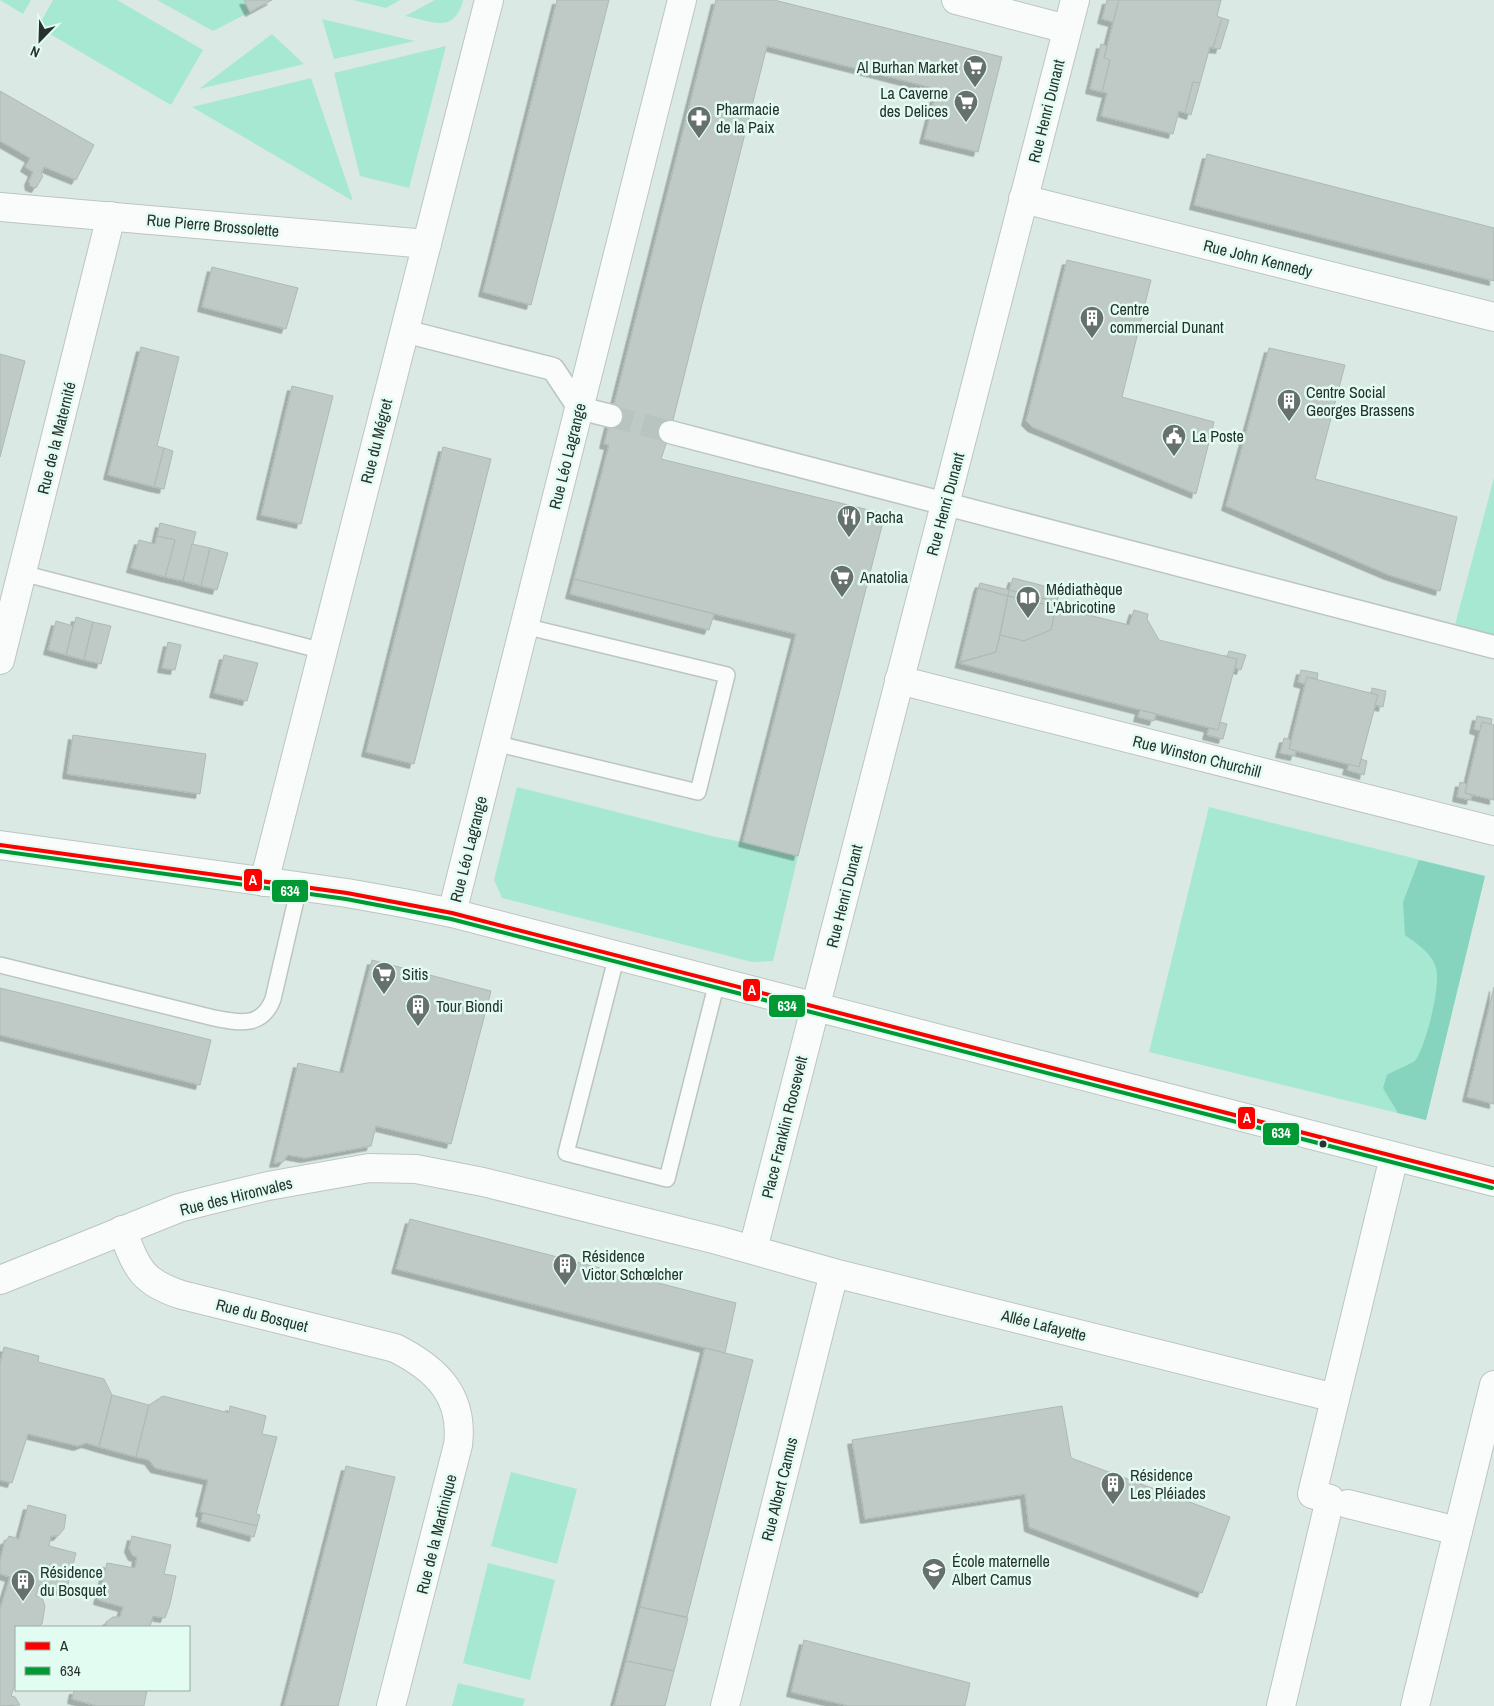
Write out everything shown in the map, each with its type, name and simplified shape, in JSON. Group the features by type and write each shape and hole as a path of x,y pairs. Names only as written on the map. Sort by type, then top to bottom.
{"street":[{"name":"Rue du Mégret","path":"264,882 489,0"},
{"name":"Rue Léo Lagrange","path":"452,913 682,0"},
{"path":"956,0 1067,28"},
{"name":"Rue Henri Dunant","path":"815,1007 1074,0"},
{"name":"Rue John Kennedy","path":"1023,199 1494,317"},
{"name":"Rue Pierre Brossolette","path":"0,207 427,244"},
{"name":"Rue de la Maternité","path":"0,660 6,613 22,573 111,216"},
{"path":"404,331 553,369 579,408 611,416"},
{"path":"670,432 891,488 944,505 1494,647"},
{"name":"Rue Winston Churchill","path":"899,680 1494,831"},
{"path":"0,845 403,902 452,913 1494,1182"},
{"name":"Place Franklin Roosevelt","path":"753,1249 815,1007"},
{"path":"1281,1706 1330,1499 1312,1494 1394,1156"},
{"name":"Rue des Hironvales","path":"0,1280 179,1208 268,1186 369,1168 416,1169 483,1182 753,1249"},
{"name":"Rue du Bosquet","path":"122,1230 134,1261 143,1274 154,1284 168,1290 395,1348 414,1357 428,1368"},
{"name":"Allée Lafayette","path":"753,1249 834,1273 1335,1398"},
{"name":"Rue Albert Camus","path":"725,1706 834,1273"},
{"name":"Rue de la Martinique","path":"391,1706 458,1445 460,1430 457,1412 450,1395 428,1368"},
{"path":"1415,1706 1494,1385"},
{"path":"1348,1504 1458,1531"}],"lane":[{"path":"22,573 323,651"},
{"path":"494,743 698,792 727,675 524,626"},
{"path":"0,965 220,1019 237,1022 251,1021 260,1018 269,1009 273,999 299,887"},
{"path":"617,955 566,1153 666,1179 717,982"}],"green space":[{"path":"0,0 31,0 23,14"},
{"path":"53,0 117,0 203,50 171,105 38,27"},
{"path":"157,0 244,0 250,12 213,31"},
{"path":"353,0 400,0 386,8"},
{"path":"435,0 463,0 459,11 448,22 433,22 405,16"},
{"path":"322,19 415,41 334,59"},
{"path":"272,34 304,64 199,89"},
{"path":"446,46 409,188 360,176 334,73"},
{"path":"311,78 353,201 192,107"},
{"path":"1494,478 1494,647 1452,636"},
{"path":"517,787 798,856 773,961 752,962 502,898 494,880"},
{"path":"1209,807 1485,876 1426,1120 1149,1052"},
{"path":"1419,860 1485,876 1426,1120 1398,1113 1383,1088 1387,1075 1415,1061 1424,1043 1434,1001 1437,977 1434,963 1424,949 1405,935 1403,902"},
{"path":"511,1472 577,1489 557,1564 491,1546"},
{"path":"488,1563 555,1580 530,1680 463,1663"},
{"path":"458,1683 525,1699 523,1706 452,1706"}],"building":[{"path":"244,0 272,0 250,12"},
{"path":"557,0 609,0 531,305 483,292"},
{"path":"716,0 774,0 1002,57 978,152 924,139 937,89 767,46 670,432 661,459 885,514 798,856 743,842 796,634 574,579 609,445 604,444"},
{"path":"1107,0 1119,0 1113,22 1102,19"},
{"path":"1119,0 1221,0 1217,16 1222,18 1213,48 1210,47 1200,83 1193,82 1185,113 1179,111 1173,134 1101,116 1107,93 1102,92 1110,60 1104,58"},
{"path":"1222,18 1229,20 1220,49 1213,48"},
{"path":"1101,44 1107,46 1104,58 1110,60 1102,92 1090,89"},
{"path":"1193,82 1200,83 1191,115 1185,113"},
{"path":"0,91 94,145 76,180 44,167 41,174 43,176 36,188 30,186 29,181 33,172 25,167 30,158 0,141"},
{"path":"1207,154 1494,228 1494,281 1194,205"},
{"name":"Centre commercial Dunant","path":"1067,260 1151,280 1122,397 1214,422 1196,494 1032,427 1026,421"},
{"path":"212,267 298,288 286,329 202,307"},
{"path":"141,347 179,357 157,446 164,448 154,487 108,475"},
{"name":"Centre Social Georges Brassens","path":"1269,348 1345,365 1315,479 1457,517 1440,591 1389,575 1226,506"},
{"path":"0,354 25,361 0,457"},
{"path":"292,386 333,396 301,524 261,515"},
{"path":"443,447 491,459 414,764 366,752"},
{"path":"164,448 173,451 164,489 154,487"},
{"path":"160,523 196,532 183,581 165,577 175,540 157,536"},
{"path":"157,536 175,540 165,577 131,568 139,540 155,544"},
{"path":"192,544 210,548 201,586 183,581"},
{"path":"210,548 228,553 217,590 201,586"},
{"path":"1013,578 1060,590 1057,602 1009,590"},
{"path":"574,579 714,614 709,630 570,594"},
{"path":"980,583 1009,590 1008,596 978,588"},
{"path":"978,588 1008,596 996,652 960,662"},
{"path":"1009,590 1057,602 1056,607 1008,596"},
{"name":"Médiathèque L'Abricotine","path":"1008,596 1056,607 1051,630 1024,641 1000,635"},
{"path":"1056,607 1129,625 1134,610 1148,614 1147,619 1159,640 1237,659 1218,730 959,663 996,652 1000,635 1024,641 1051,630"},
{"path":"76,617 93,622 84,660 66,655"},
{"path":"56,621 73,626 66,655 48,650"},
{"path":"93,622 111,626 101,664 84,660"},
{"path":"168,642 181,645 175,670 162,668"},
{"path":"1229,651 1246,655 1241,670 1235,668 1237,659 1227,657"},
{"path":"224,655 258,663 247,701 214,693"},
{"path":"1301,670 1318,673 1317,679 1307,677 1305,684 1298,682"},
{"path":"1307,677 1378,695 1359,767 1289,749"},
{"path":"1372,688 1386,691 1383,707 1375,705 1378,695 1371,693"},
{"path":"1140,710 1156,714 1154,721 1138,717"},
{"path":"1477,716 1492,719 1491,725 1482,722 1480,731 1474,729"},
{"path":"1220,722 1227,724 1223,739 1207,735 1209,728 1218,730"},
{"path":"1482,722 1494,725 1494,800 1465,793"},
{"path":"73,735 206,754 200,794 67,774"},
{"path":"1284,738 1291,740 1289,749 1296,751 1295,756 1280,753"},
{"path":"1361,759 1367,761 1364,775 1347,770 1349,764 1359,767"},
{"path":"1460,782 1467,784 1465,793 1472,795 1471,800 1457,797"},
{"name":"Tour Biondi","path":"372,960 491,991 451,1144 376,1126 371,1146 305,1158 288,1155 283,1162 274,1163 298,1063 343,1073"},
{"path":"1494,987 1494,1104 1467,1097"},
{"path":"0,988 211,1040 200,1085 0,1035"},
{"name":"Résidence Victor Schœlcher","path":"410,1219 736,1303 725,1353 396,1269"},
{"path":"4,1347 39,1356 38,1362 104,1379 112,1395 99,1447 86,1443 78,1446 28,1434 12,1483 0,1480 0,1364"},
{"path":"705,1348 753,1360 687,1617 640,1607"},
{"path":"112,1395 149,1405 136,1457 99,1447"},
{"path":"163,1396 229,1413 230,1406 266,1416 262,1434 277,1437 256,1514 260,1515 257,1526 200,1512 208,1480 155,1468 149,1460 136,1457 149,1405"},
{"name":"Résidence Les Pléiades","path":"1062,1406 1071,1458 1230,1517 1202,1593 1029,1527 1025,1494 865,1519 852,1440"},
{"path":"346,1466 395,1477 338,1706 284,1706"},
{"name":"Résidence du Bosquet","path":"28,1505 66,1515 64,1529 58,1536 51,1536 49,1546 76,1553 66,1592 39,1585 36,1596 42,1598 45,1606 42,1624 39,1626 15,1626 15,1684 11,1696 15,1697 20,1705 0,1706 0,1609 10,1577 0,1574 0,1561 5,1540 9,1536 19,1539"},
{"path":"203,1513 257,1526 254,1537 201,1522"},
{"name":"Résidence du Bosquet","path":"132,1536 171,1545 164,1574 176,1576 170,1604 165,1618 153,1616 150,1626 105,1626 106,1622 113,1617 120,1617 123,1607 98,1600 107,1563 135,1568 137,1557 133,1556 129,1548"},
{"path":"640,1607 688,1618 674,1671 626,1661"},
{"path":"804,1640 970,1683 965,1706 849,1706 791,1692"},
{"path":"626,1661 674,1671 665,1706 614,1706"},
{"path":"74,1691 147,1691 144,1706 97,1706 72,1699"}],"tunnel":[{"path":"611,416 670,432"}],"transit line":[{"name":"A","path":"0,845 347,893 452,913 1494,1182"},
{"name":"634","path":"0,851 346,899 451,919 1492,1188"}],"place":[{"name":"Al Burhan Market","path":"975,88"},
{"name":"La Caverne des Delices","path":"966,123"},
{"name":"Pharmacie de la Paix","path":"699,139"},
{"name":"Centre commercial Dunant","path":"1092,339"},
{"name":"Centre Social Georges Brassens","path":"1289,422"},
{"name":"La Poste","path":"1174,457"},
{"name":"Pacha","path":"849,538"},
{"name":"Anatolia","path":"842,598"},
{"name":"Médiathèque L'Abricotine","path":"1028,619"},
{"name":"Sitis","path":"384,995"},
{"name":"Tour Biondi","path":"418,1027"},
{"name":"Résidence Victor Schœlcher","path":"565,1286"},
{"name":"Résidence Les Pléiades","path":"1113,1505"},
{"name":"École maternelle Albert Camus","path":"934,1591"},
{"name":"Résidence du Bosquet","path":"23,1602"}]}
